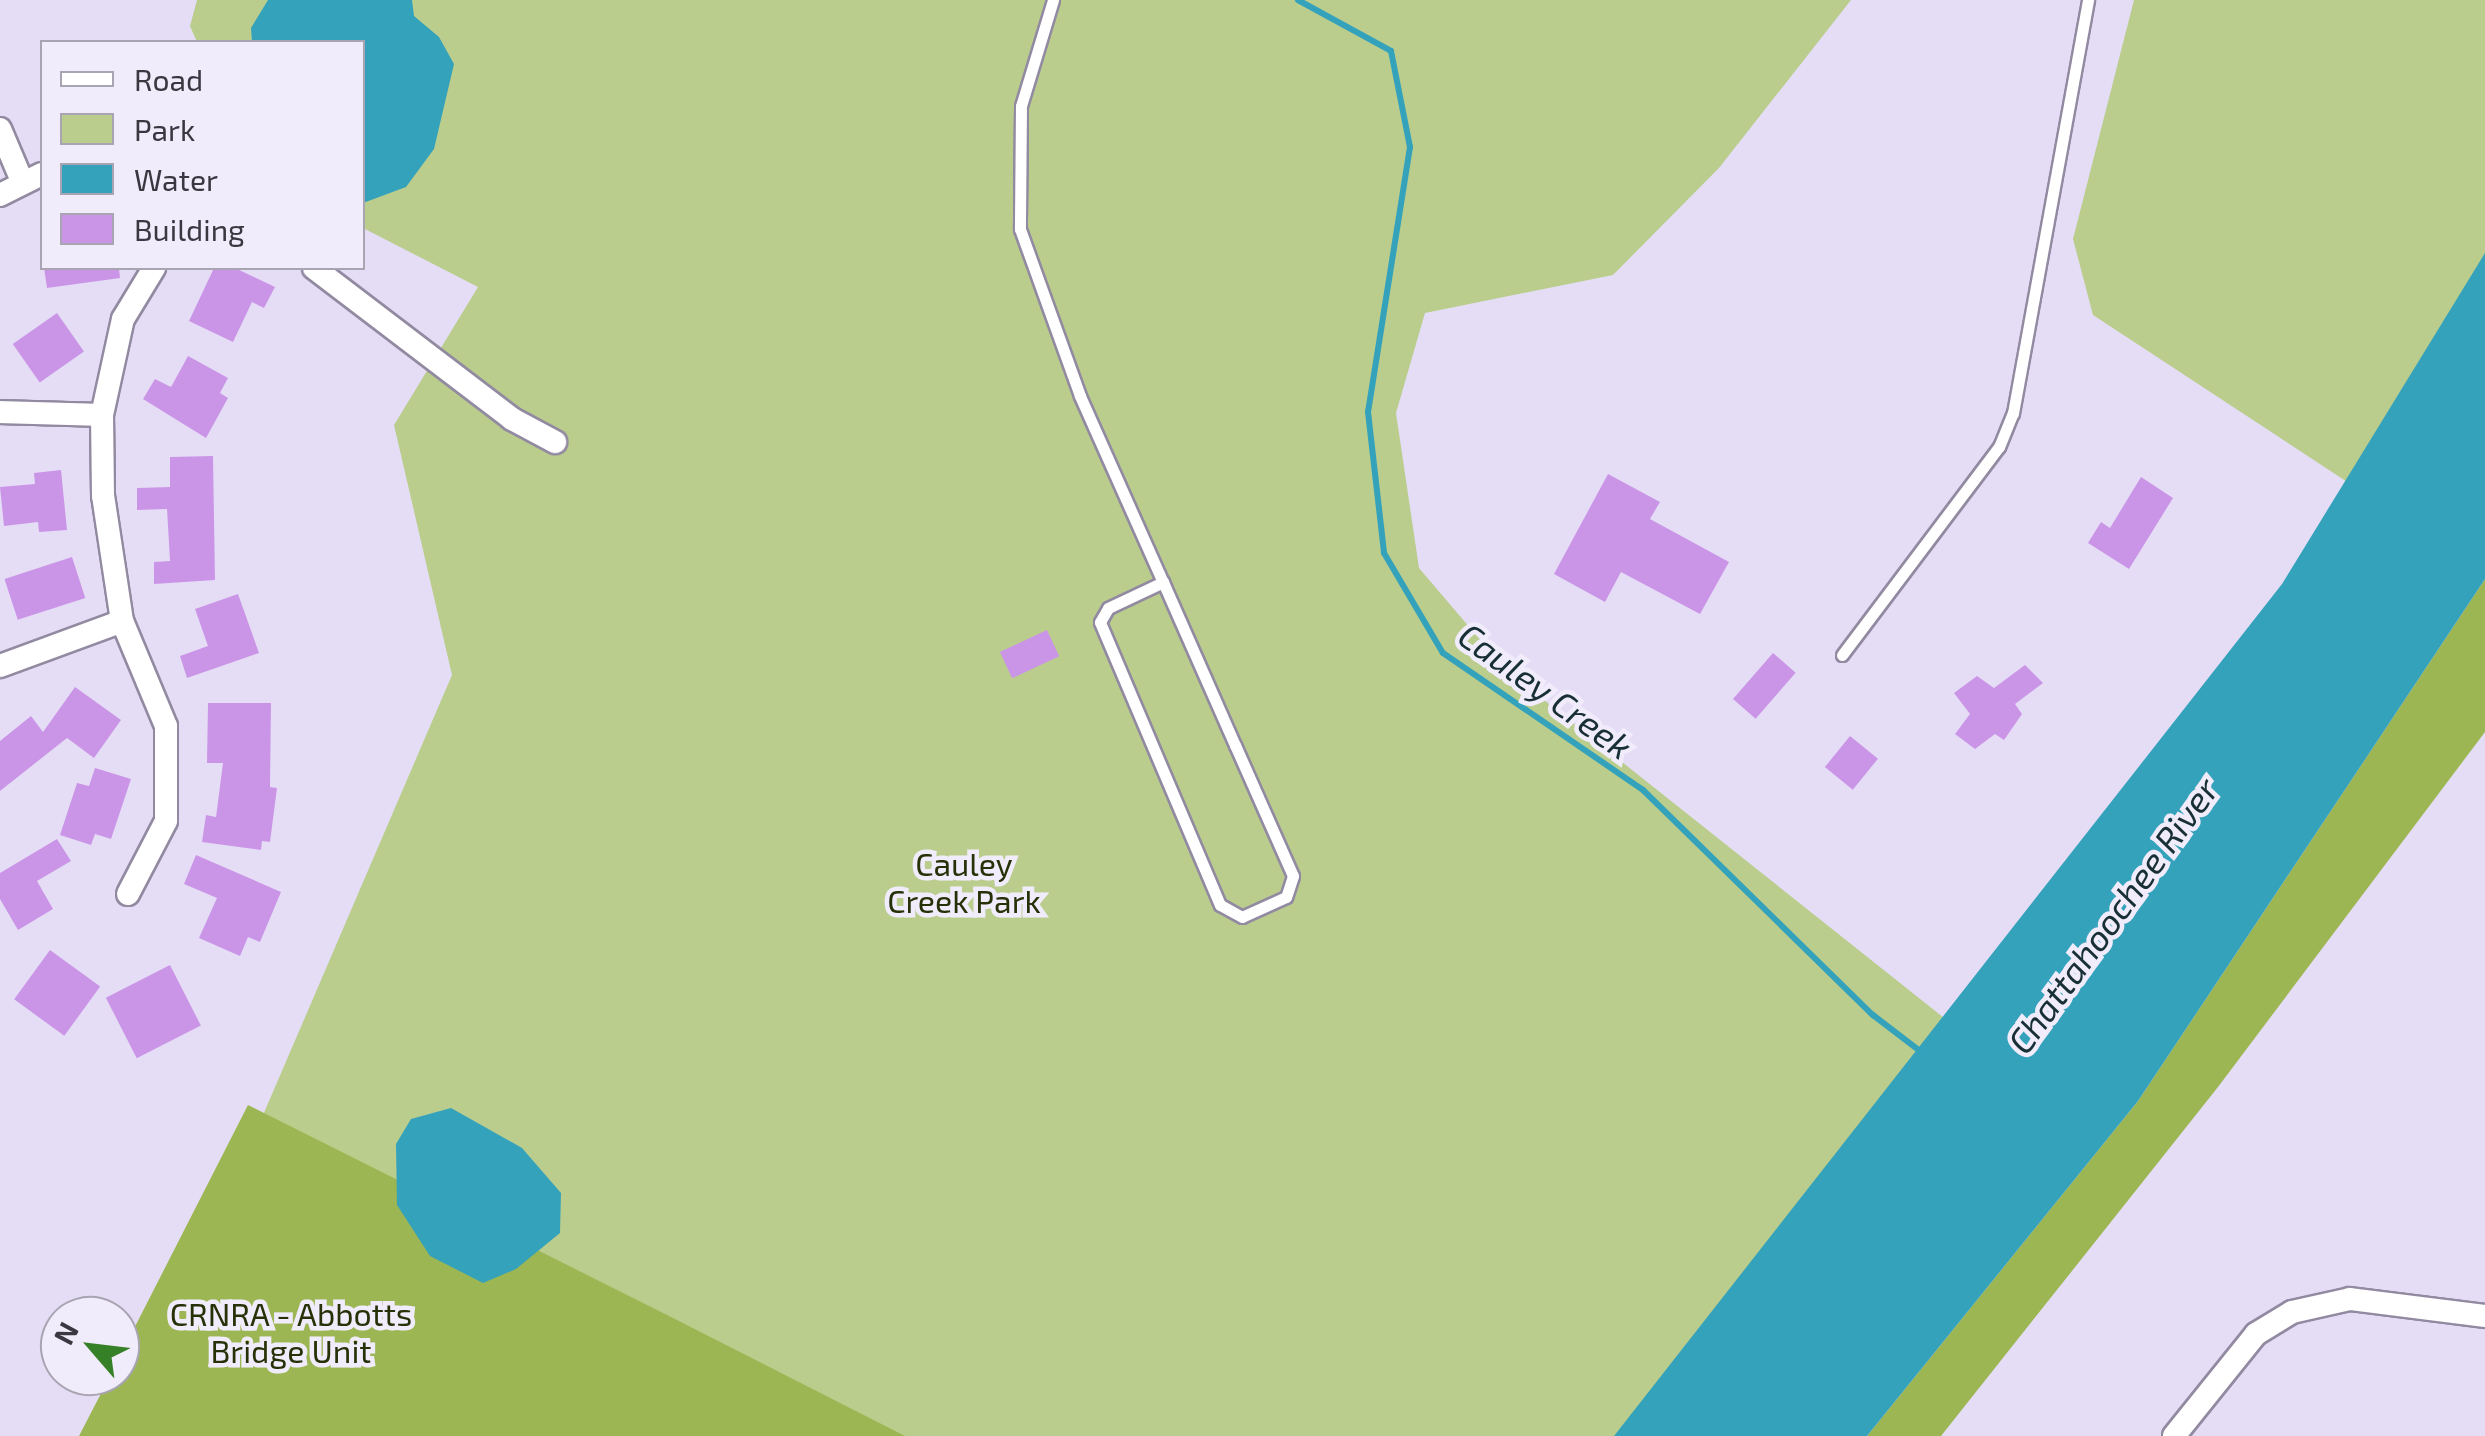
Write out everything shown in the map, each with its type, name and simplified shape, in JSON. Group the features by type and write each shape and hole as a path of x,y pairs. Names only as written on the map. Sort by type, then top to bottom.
{"street":[{"path":"0,128 32,177 0,196"},
{"path":"128,894 166,821 166,726 122,621 103,496 102,415 123,319 153,270"},
{"path":"317,270 512,419 555,442"},
{"path":"0,412 102,415"},
{"path":"0,666 122,621"},
{"path":"2174,1436 2256,1334 2292,1312 2350,1298 2485,1316"}],"lane":[{"path":"1842,655 1999,447 2013,413 2088,0"},
{"path":"1050,5 1021,106 1020,229 1080,396 1163,582 1293,876 1286,897 1242,918 1220,905 1100,622 1108,608 1163,582"}],"green space":[{"name":"Cauley Creek Park","path":"197,0 1851,0 1719,168 1613,275 1425,313 1396,413 1419,568 1505,669 1963,1033 1644,1436 740,1436 242,1164 452,675 394,425 478,287 365,229 365,40 196,40 190,26"},
{"path":"2134,0 2485,0 2485,296 2367,495 2093,315 2073,239"},
{"path":"2485,579 2485,732 2218,1087 1941,1436 1867,1436 2138,1101"},
{"name":"CRNRA - Abbotts Bridge Unit","path":"248,1105 905,1436 79,1436 100,1396 140,1396 140,1317"}],"water":[{"path":"268,0 412,0 414,16 439,37 454,64 434,149 406,187 365,202 365,40 252,40 251,28"},
{"name":"Chattahoochee River","path":"2485,253 2485,579 2138,1101 1867,1436 1614,1436 2282,584"},
{"path":"451,1108 522,1148 561,1193 560,1233 516,1269 483,1283 430,1256 397,1205 396,1144 411,1119"}],"building":[{"path":"44,270 119,270 120,278 47,288"},
{"path":"213,270 239,270 275,287 264,308 252,302 233,342 189,321"},
{"path":"57,313 84,352 40,382 13,344"},
{"path":"188,356 228,378 220,393 228,398 206,438 143,399 155,379 171,387"},
{"path":"213,456 215,580 154,584 154,562 170,561 167,509 137,510 137,488 170,487 170,457"},
{"path":"61,470 67,530 39,532 38,522 4,526 0,487 35,484 34,473"},
{"path":"1608,474 1660,502 1650,519 1729,562 1700,614 1621,572 1605,602 1554,574"},
{"path":"2141,477 2173,498 2129,569 2088,543 2101,522 2110,528"},
{"path":"72,557 85,598 18,620 4,579"},
{"path":"238,594 259,653 187,678 180,656 208,646 195,609"},
{"path":"1047,630 1059,656 1012,678 1000,652"},
{"path":"1773,653 1796,673 1756,719 1733,699"},
{"path":"2025,665 2043,683 2015,704 2022,714 2004,740 1995,734 1975,749 1955,734 1970,714 1954,693 1977,676 1994,688"},
{"path":"75,687 121,720 94,758 67,738 0,791 0,741 31,716 43,732"},
{"path":"208,703 271,703 270,787 277,788 270,842 262,841 261,850 202,842 206,815 216,817 223,763 207,763"},
{"path":"1850,736 1878,759 1853,790 1825,767"},
{"path":"95,768 131,779 111,839 95,834 91,845 60,835 77,783 89,786"},
{"path":"57,839 71,861 37,881 53,909 18,930 0,899 0,873"},
{"path":"196,855 281,892 260,942 248,937 240,956 199,938 217,898 184,884"},
{"path":"50,950 100,986 64,1036 14,999"},
{"path":"170,965 201,1026 137,1058 106,998"}],"waterway":[{"name":"Cauley Creek","path":"1298,0 1391,51 1410,147 1368,412 1384,553 1443,653 1643,790 1873,1015 1920,1051"}]}
